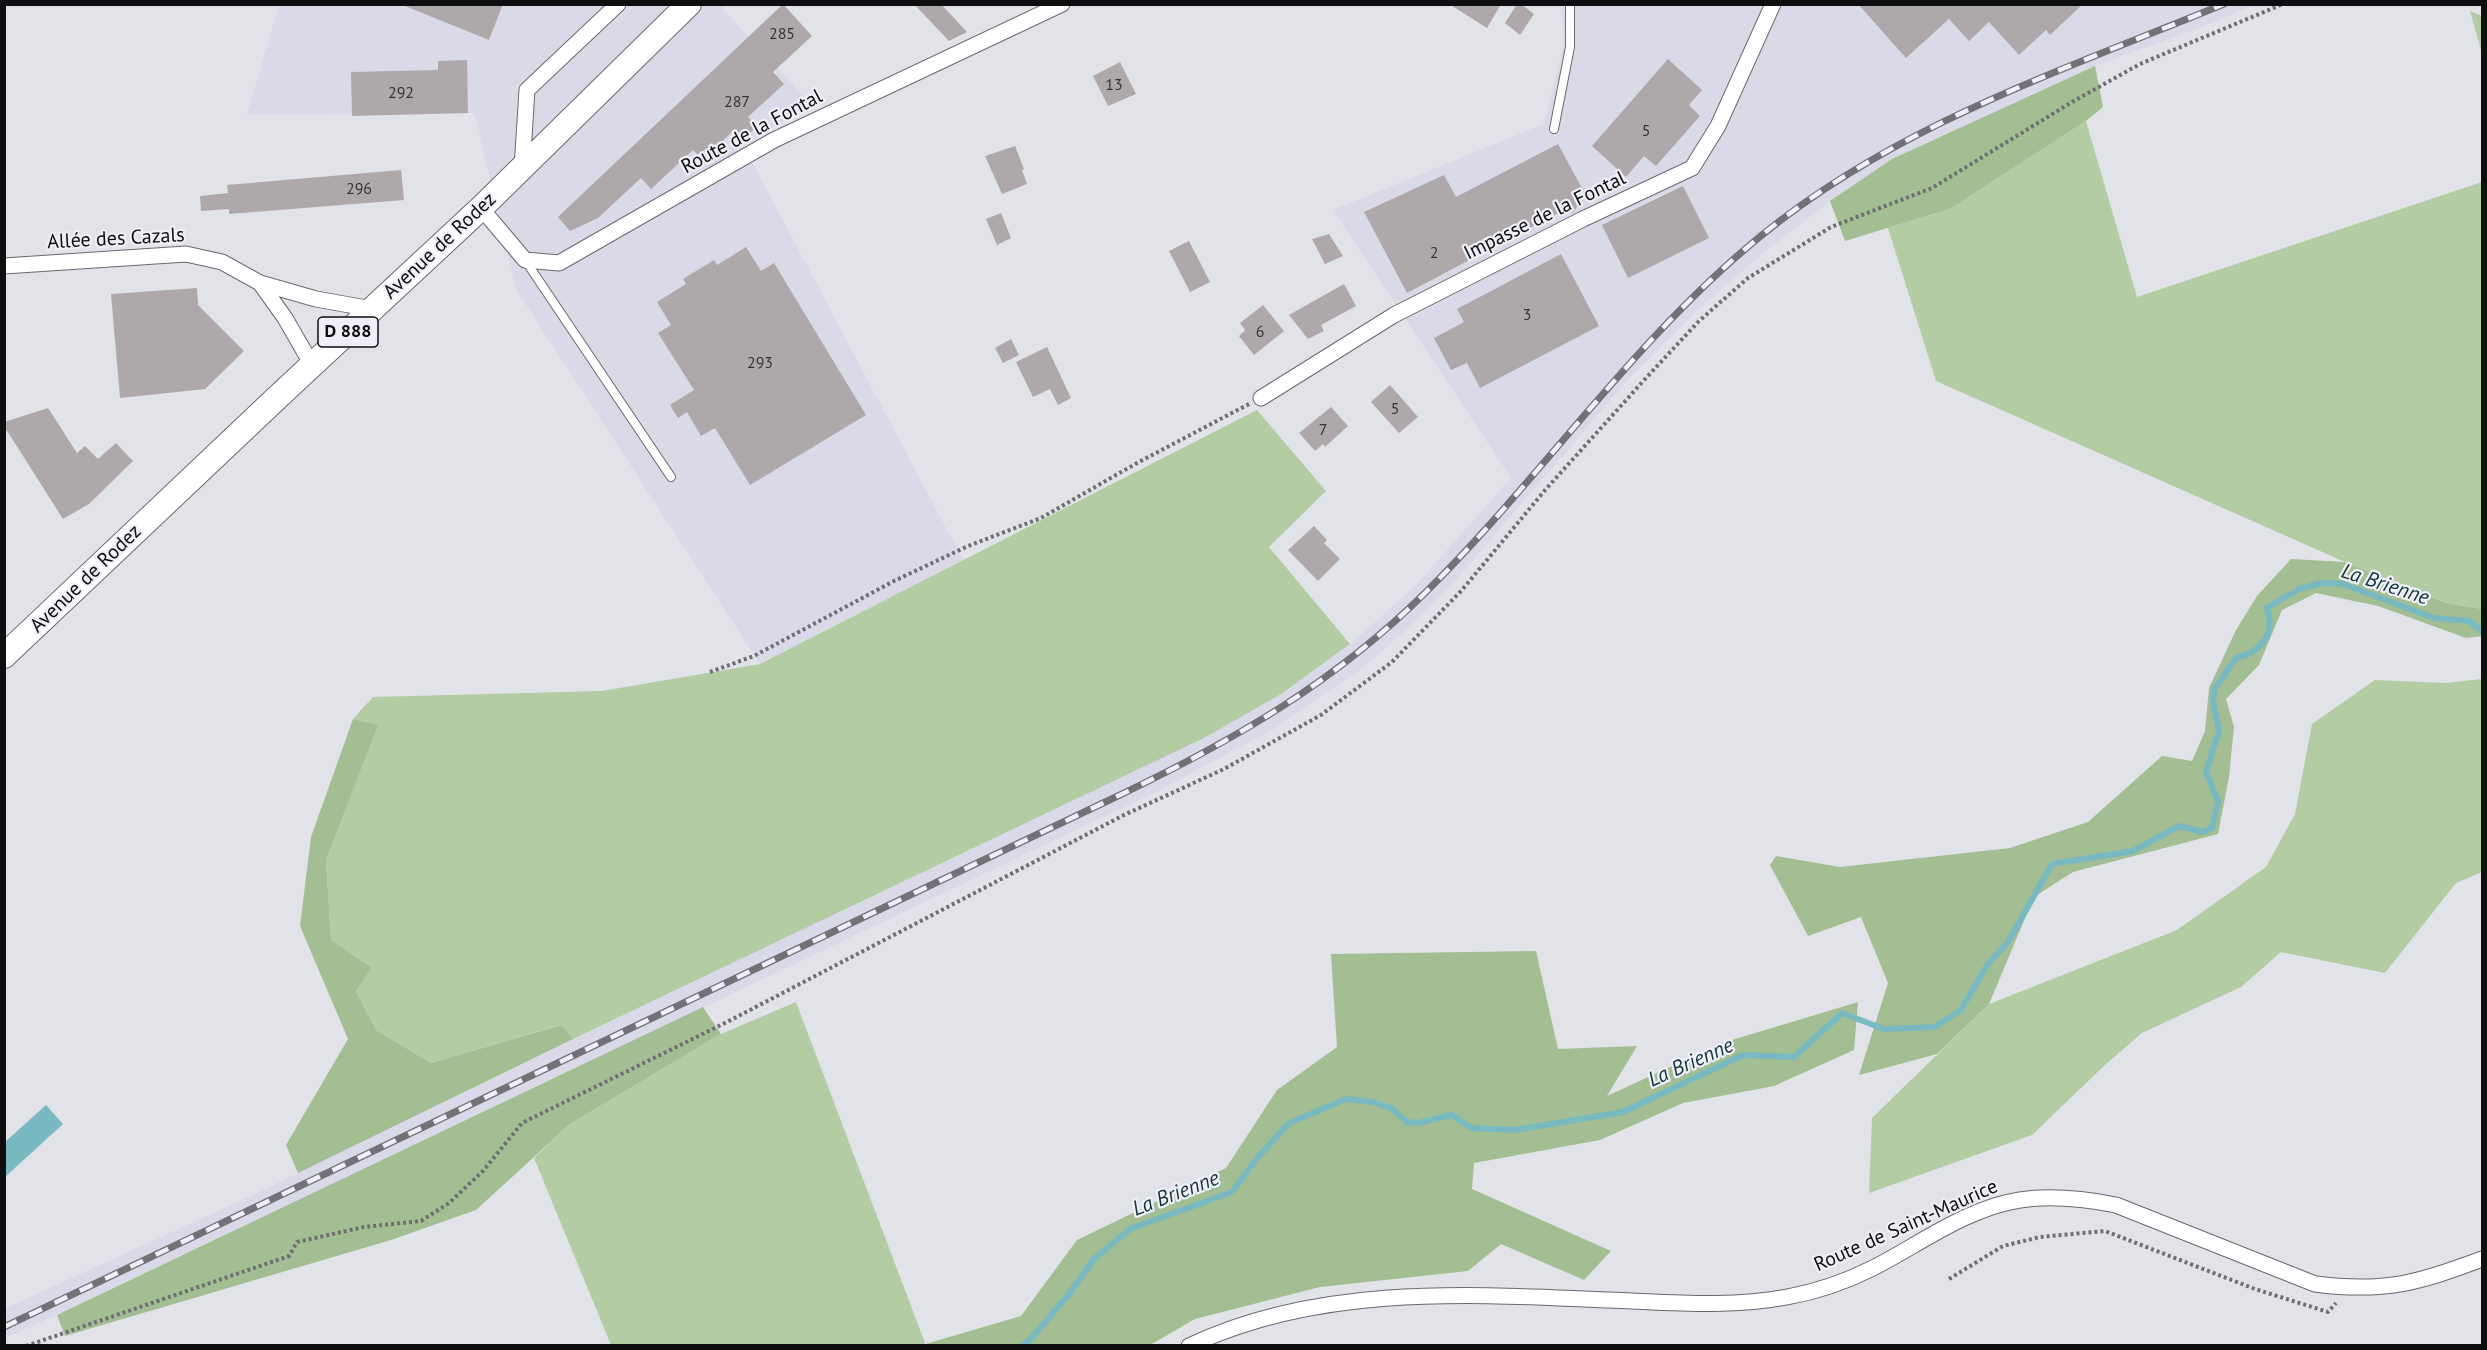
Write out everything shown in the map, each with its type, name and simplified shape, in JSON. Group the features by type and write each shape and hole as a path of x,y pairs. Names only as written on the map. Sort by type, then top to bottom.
{"main road":[{"name":"Avenue de Rodez","path":"4,656 481,208 689,4"}],"street":[{"path":"522,168 527,90 618,4"},
{"name":"Route de la Fontal","path":"525,260 559,263 774,140 1062,4"},
{"name":"Impasse de la Fontal","path":"1261,398 1394,315 1583,219 1692,168 1718,126 1773,4"},
{"path":"481,208 525,260"},
{"name":"Allée des Cazals","path":"4,266 186,254 222,262 260,283 316,299 372,309"},
{"name":"Allée des Cazals","path":"260,283 285,318 312,365"},
{"name":"Route de Saint-Maurice","path":"1189,1346 1224,1329 1267,1317 1357,1301 1430,1296 1503,1295 1740,1303 1788,1297 1837,1283 1871,1269 1960,1220 1989,1208 2020,1200 2088,1199 2116,1205 2315,1284 2347,1288 2385,1288 2419,1282 2482,1259"}],"lane":[{"path":"1554,129 1570,47 1570,4"},
{"path":"525,260 671,477"}],"path":[{"path":"26,1346 289,1256 297,1242 364,1227 421,1221 449,1203 483,1171 522,1123 727,1022 1124,815 1224,769 1322,715 1392,662 1462,590 1546,489 1653,370 1699,321 1748,278 1831,227 1932,188 2072,102 2140,64 2283,4"},
{"path":"710,672 754,656 894,581 968,546 1041,518 1137,463 1261,398"},
{"path":"1949,1279 2003,1246 2040,1237 2105,1231 2255,1289 2328,1312 2347,1288"}],"shaded area":[{"path":"279,5 728,5 723,9 812,105 743,145 963,560 760,664 517,291 474,113 247,115"},
{"path":"1561,5 2254,5 2202,27 2095,66 1892,159 1830,201 1767,250 1696,311 1628,380 1455,581 1416,621 1364,667 1275,728 1160,790 5,1338 4,1309 255,1194 573,1039 1204,738 1281,694 1351,644 1418,583 1511,478 1333,210 1544,124 1564,44"}],"green space":[{"path":"2470,11 2482,16 2482,54"},
{"path":"2095,66 2103,107 2086,121 1950,209 1845,241 1830,201 1892,159"},
{"path":"2086,121 2137,297 2482,182 2482,609 2448,603 2345,562 1936,381 1888,228 1950,209"},
{"path":"1257,410 1326,491 1269,547 1350,644 1281,694 1204,738 573,1039 560,1025 431,1063 376,1030 356,991 372,968 331,941 326,860 377,726 353,719 373,697 602,691 760,664"},
{"path":"2291,559 2345,562 2447,603 2482,609 2482,636 2466,638 2378,606 2316,593 2282,610 2259,665 2226,699 2234,727 2229,777 2218,834 2073,872 2034,897 1989,1004 1937,1054 1859,1075 1888,983 1861,917 1808,936 1770,865 1776,856 1840,867 2010,848 2088,822 2162,756 2192,761 2205,731 2209,688 2236,630 2257,596"},
{"path":"2482,679 2482,872 2456,883 2385,973 2281,952 2241,987 2142,1033 2032,1135 1869,1193 1872,1118 1989,1004 2177,930 2266,867 2295,814 2312,724 2375,680 2445,683"},
{"path":"353,719 378,725 326,860 331,940 372,968 356,991 376,1030 431,1063 561,1025 573,1039 298,1173 286,1145 348,1039 300,926 311,837"},
{"path":"1536,951 1558,1049 1637,1046 1607,1096 1722,1043 1858,1002 1854,1050 1774,1086 1683,1103 1600,1140 1474,1163 1472,1189 1611,1251 1584,1280 1501,1244 1468,1271 1320,1287 1195,1319 1150,1345 922,1345 1021,1316 1077,1240 1226,1168 1277,1090 1337,1047 1331,954"},
{"path":"796,1002 925,1343 922,1346 611,1345 534,1158 570,1124 721,1034"},
{"path":"703,1007 721,1034 570,1124 476,1210 391,1240 65,1336 57,1315"}],"water":[{"path":"46,1105 63,1124 5,1177 5,1142"}],"building":[{"path":"400,4 503,4 489,40"},
{"path":"783,4 812,36 773,72 784,84 748,117 757,126 744,139 735,129 703,160 693,150 651,189 641,178 598,218 570,231 558,217"},
{"path":"914,4 941,4 967,32 949,41"},
{"path":"1449,4 1501,4 1487,28"},
{"path":"1517,4 1521,4 1534,14 1520,35 1505,23"},
{"path":"1858,4 2083,4 2050,35 2046,30 2019,55 1989,22 1969,41 1949,19 1906,58"},
{"path":"1668,59 1702,90 1689,105 1700,116 1656,166 1644,156 1626,177 1592,146"},
{"path":"467,60 468,113 352,116 351,72 438,70 438,61"},
{"path":"1120,62 1136,94 1108,106 1093,76"},
{"path":"1558,144 1585,194 1573,213 1564,210 1407,293 1364,212 1444,175 1456,197"},
{"path":"1015,146 1027,184 1002,194 985,156"},
{"path":"401,170 404,200 229,214 229,209 201,211 200,196 228,193 227,185"},
{"path":"1683,186 1709,238 1628,278 1602,225"},
{"path":"1001,213 1011,238 997,245 986,219"},
{"path":"1329,234 1343,256 1325,264 1312,239"},
{"path":"1189,241 1210,282 1190,292 1169,251"},
{"path":"746,247 761,271 774,263 866,415 750,485 715,428 701,436 687,412 678,418 670,405 694,390 658,333 671,325 657,302 686,284 683,279 714,260 717,265"},
{"path":"1561,254 1599,326 1480,388 1467,363 1451,370 1434,338 1464,322 1457,309"},
{"path":"1344,284 1356,306 1321,325 1324,331 1308,339 1289,315"},
{"path":"197,288 198,305 244,351 205,389 120,398 111,294"},
{"path":"1263,305 1284,331 1254,355 1239,336 1245,330 1240,323"},
{"path":"1011,339 1019,355 1003,363 995,348"},
{"path":"1047,347 1071,398 1058,405 1050,389 1033,397 1016,362"},
{"path":"1390,385 1418,417 1399,433 1371,402"},
{"path":"1331,407 1348,426 1325,447 1323,444 1315,451 1299,433"},
{"path":"48,408 77,453 85,446 98,459 116,443 133,461 89,504 63,519 4,426 4,422"},
{"path":"1314,526 1327,540 1324,543 1340,559 1318,581 1288,550"}],"waterway":[{"name":"La Brienne","path":"1021,1346 1029,1341 1069,1294 1094,1259 1130,1229 1232,1192 1258,1157 1289,1123 1346,1099 1372,1102 1391,1108 1407,1122 1418,1123 1452,1115 1471,1128 1515,1130 1623,1112 1743,1055 1794,1057 1842,1013 1884,1029 1934,1027 1960,1011 1988,964 2008,942 2052,864 2133,851 2179,826 2203,832 2212,828 2218,801 2206,772 2219,731 2213,701 2215,688 2236,658 2253,651 2264,641 2269,626 2267,608 2299,589 2322,583 2343,584 2434,618 2469,621 2482,631"}],"railway":[{"path":"4,1327 1122,794 1244,730 1320,681 1356,654 1426,592 1468,548 1672,318 1762,235 1814,196 1869,161 1984,103 2224,4"}]}
